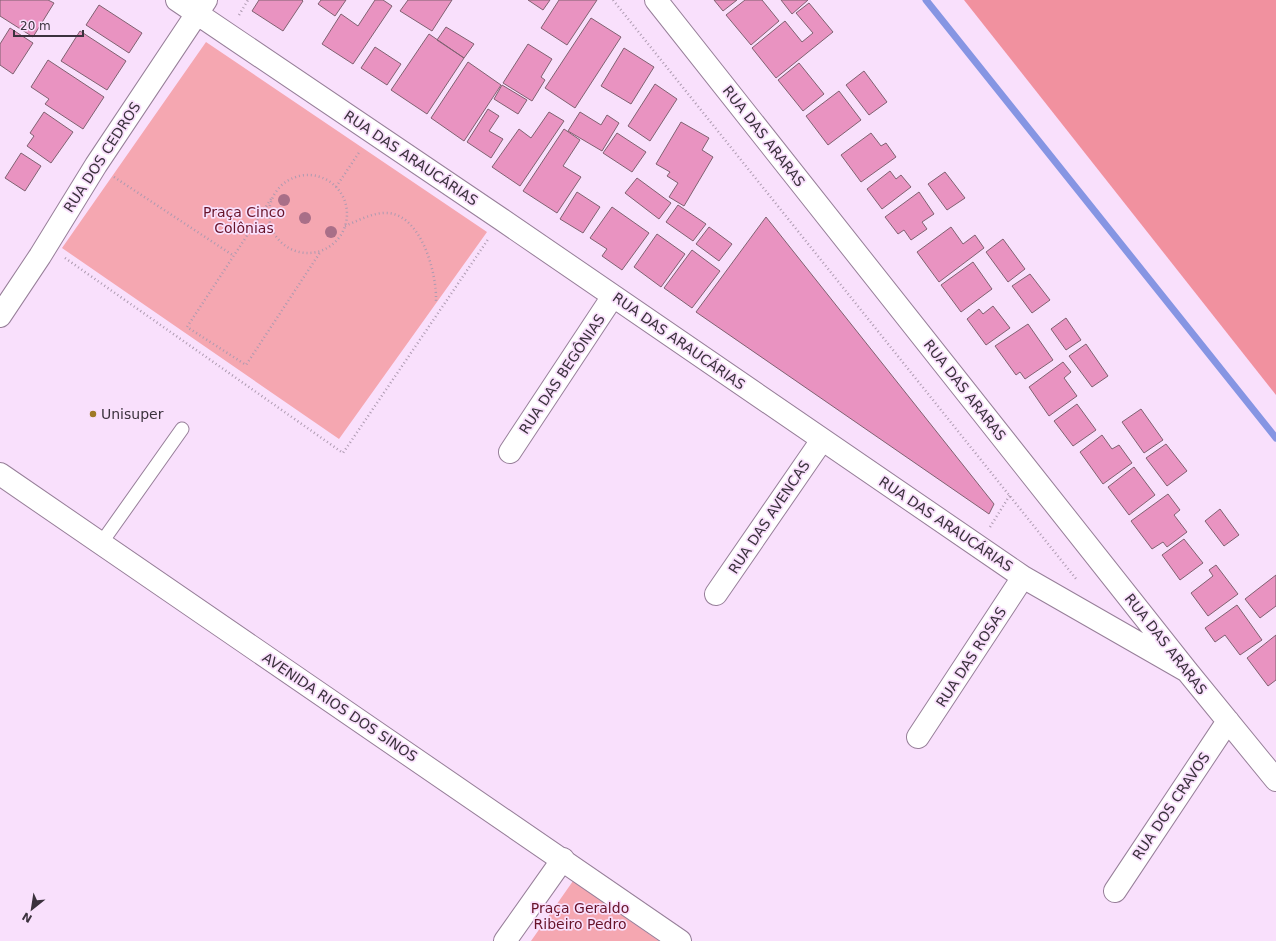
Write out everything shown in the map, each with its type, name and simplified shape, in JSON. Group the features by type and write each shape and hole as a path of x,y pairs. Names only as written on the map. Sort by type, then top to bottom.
{"street":[{"name":"RUA DAS ARAUCÁRIAS","path":"177,0 202,7 373,132 1023,577 1187,671"},
{"name":"RUA DAS ARARAS","path":"656,0 1187,671 1276,780"},
{"name":"RUA DOS CEDROS","path":"0,316 40,256 96,164 202,7"},
{"name":"RUA DAS BEGÔNIAS","path":"510,452 613,296"},
{"name":"RUA DAS AVENCAS","path":"716,594 822,440"},
{"name":"AVENIDA RIOS DOS SINOS","path":"0,474 102,542 680,941"},
{"name":"RUA DAS ROSAS","path":"918,737 1023,577"},
{"name":"RUA DOS CRAVOS","path":"1115,891 1228,721"},
{"path":"505,941 563,859"}],"lane":[{"path":"102,542 182,429"}],"path":[{"path":"613,0 1078,582"},
{"path":"336,187 373,132"},
{"path":"96,164 234,256"},
{"path":"271,199 269,212 270,224 276,236 285,245 296,251 308,253 321,251 340,237 345,226 347,216 346,205 336,187 326,180 313,175 300,176 288,180 278,188 187,327 246,365 321,251"},
{"path":"345,226 369,215 384,213 400,216 415,229 425,248 436,288 436,301"},
{"path":"46,245 343,453 501,219"},
{"path":"988,531 1010,495"}],"green space":[{"name":"Praça Cinco Colônias","path":"206,42 487,232 339,439 62,248"},
{"name":"Praça Geraldo Ribeiro Pedro","path":"573,881 659,941 531,941"}],"shaded area":[{"path":"964,0 1276,0 1276,395"}],"building":[{"path":"0,0 48,0 54,3 33,37 0,16"},
{"path":"259,0 303,1 283,31 252,11"},
{"path":"321,0 346,0 335,16 318,4"},
{"path":"375,0 383,0 392,6 353,64 322,44 341,14 358,26"},
{"path":"408,0 452,0 432,31 400,11"},
{"path":"528,0 550,0 543,10"},
{"path":"559,0 597,0 567,45 541,28"},
{"path":"714,0 737,0 723,11"},
{"path":"745,0 762,0 779,21 751,45 726,15"},
{"path":"781,0 808,0 792,14"},
{"path":"809,3 833,32 776,78 752,48 785,21 802,42 813,33 796,13"},
{"path":"99,5 142,33 129,53 86,25"},
{"path":"591,18 621,37 575,108 545,88"},
{"path":"446,27 474,44 464,58 437,40"},
{"path":"10,28 33,43 13,74 0,65 0,44"},
{"path":"80,31 126,61 107,90 61,61"},
{"path":"429,34 464,58 427,114 391,90"},
{"path":"528,44 552,59 541,77 545,80 532,101 503,83"},
{"path":"375,47 401,64 387,85 361,68"},
{"path":"624,48 654,67 631,104 601,86"},
{"path":"48,60 104,97 83,129 45,104 49,99 31,87"},
{"path":"468,62 501,85 464,141 431,118"},
{"path":"799,63 824,94 803,111 778,80"},
{"path":"864,71 887,102 869,115 846,85"},
{"path":"655,84 677,99 650,141 628,126"},
{"path":"502,85 527,100 518,114 494,99"},
{"path":"839,91 861,120 828,145 806,116"},
{"path":"488,109 499,116 489,131 503,139 491,158 467,142"},
{"path":"44,112 73,132 51,163 27,146 34,136 30,133"},
{"path":"549,112 564,121 520,186 492,167 519,129 531,138"},
{"path":"580,112 601,125 607,115 619,123 602,151 568,131"},
{"path":"681,122 709,138 702,150 713,157 684,206 669,197 678,183 667,176 670,172 656,164"},
{"path":"564,129 580,140 563,166 581,177 557,213 523,191"},
{"path":"617,133 646,152 632,172 603,153"},
{"path":"871,133 881,146 886,143 896,157 861,182 841,155"},
{"path":"21,153 41,166 25,191 5,178"},
{"path":"890,171 896,179 901,175 911,187 882,209 867,189"},
{"path":"945,172 965,198 947,210 928,184"},
{"path":"637,178 671,203 659,219 625,193"},
{"path":"577,192 600,207 583,233 560,219"},
{"path":"919,192 934,214 922,222 927,229 911,240 904,230 898,234 885,217"},
{"path":"678,205 706,224 693,241 666,222"},
{"path":"612,207 649,233 622,270 602,256 607,249 590,238"},
{"path":"766,217 994,504 989,514 696,312"},
{"path":"709,227 732,244 719,261 696,244"},
{"path":"951,227 963,244 975,235 984,248 939,282 917,252"},
{"path":"657,234 685,254 661,287 634,267"},
{"path":"1003,239 1025,269 1008,282 986,252"},
{"path":"692,250 720,271 692,308 664,288"},
{"path":"973,262 992,289 961,312 941,285"},
{"path":"1030,274 1050,300 1032,313 1012,286"},
{"path":"993,306 1010,328 986,345 967,319 979,309 983,314"},
{"path":"1066,318 1081,340 1066,350 1051,329"},
{"path":"1028,324 1053,360 1025,379 1020,372 1016,375 995,346"},
{"path":"1086,344 1108,376 1092,387 1069,356"},
{"path":"1063,362 1071,372 1064,378 1077,396 1049,416 1029,387"},
{"path":"1077,404 1096,430 1073,446 1054,421"},
{"path":"1141,409 1163,440 1144,453 1122,422"},
{"path":"1102,435 1112,449 1119,445 1132,463 1103,484 1080,452"},
{"path":"1166,444 1187,471 1167,486 1146,458"},
{"path":"1134,467 1155,495 1129,515 1108,487"},
{"path":"1168,494 1180,510 1174,515 1187,532 1167,547 1163,542 1152,549 1131,521"},
{"path":"1220,509 1239,535 1224,546 1205,521"},
{"path":"1184,539 1203,563 1180,580 1162,555"},
{"path":"1216,565 1238,594 1208,616 1191,593 1213,576 1209,570"},
{"path":"1276,575 1276,606 1260,618 1245,599"},
{"path":"1237,605 1262,640 1240,655 1225,635 1215,642 1205,628"},
{"path":"1276,635 1276,680 1268,686 1247,658"}],"waterway":[{"path":"926,0 1276,438"}],"place":[{"name":"Unisuper","path":"93,414"}]}
